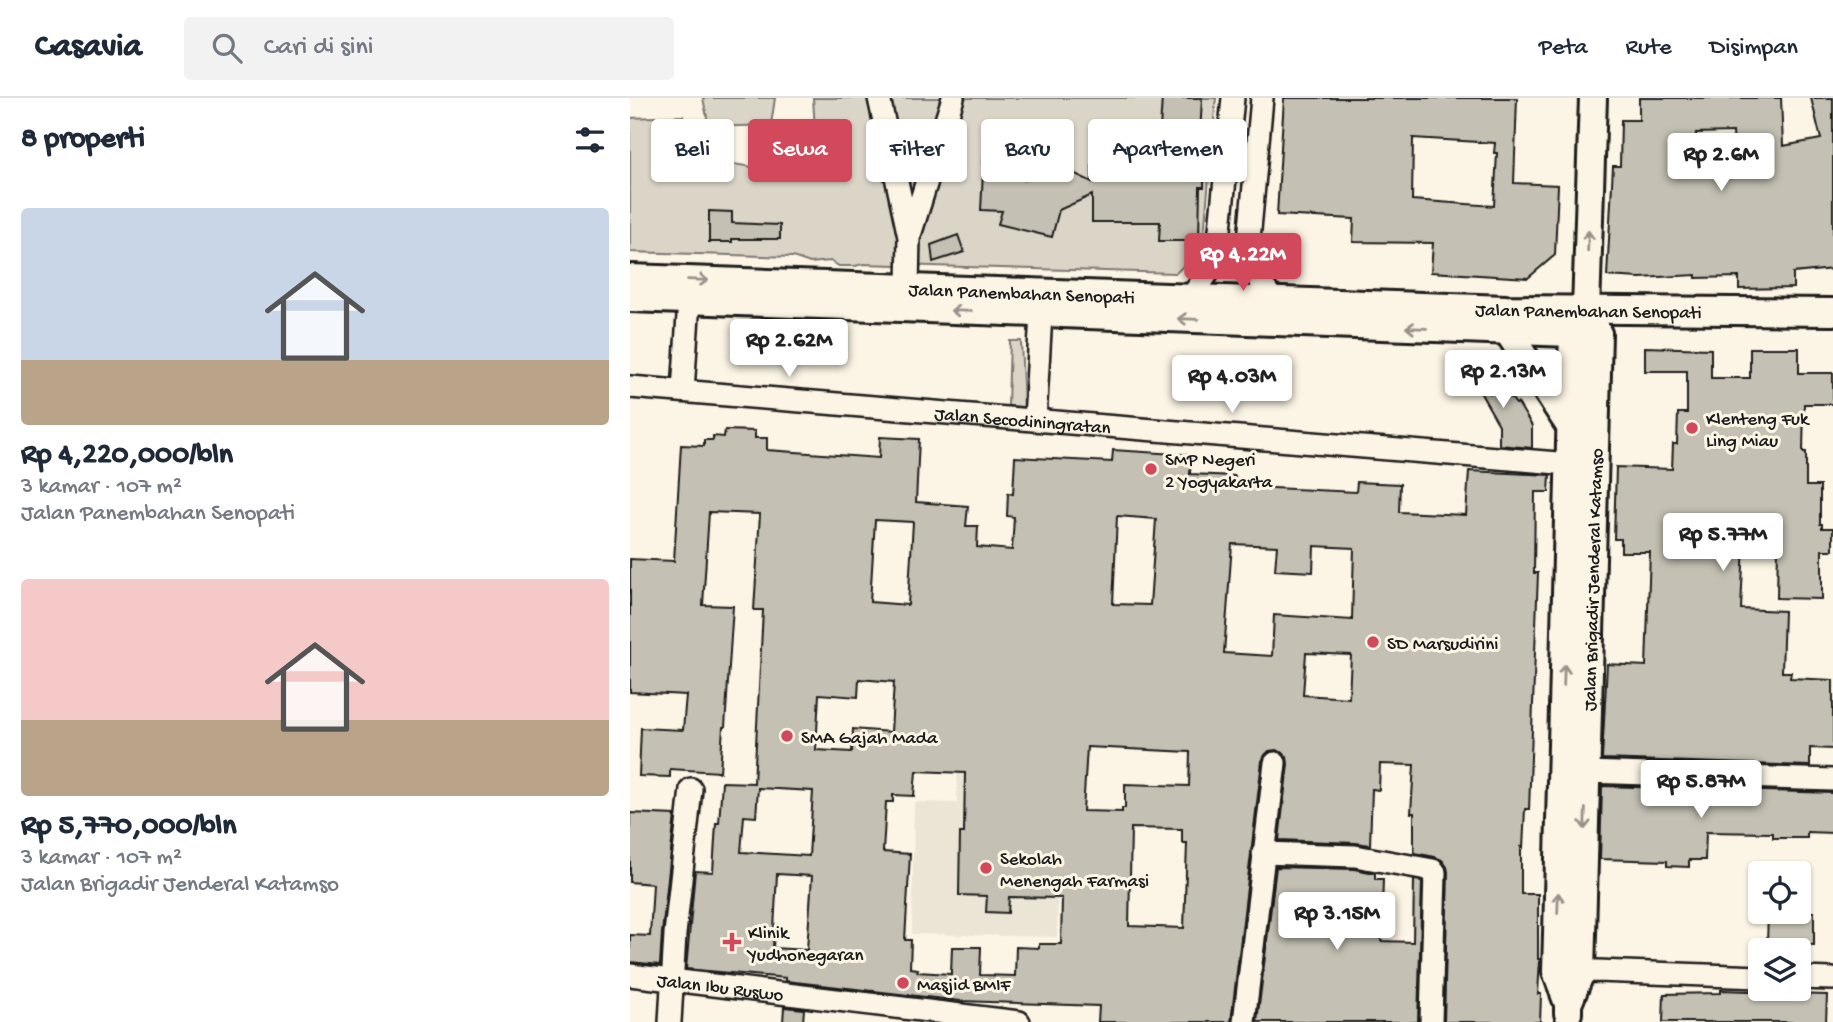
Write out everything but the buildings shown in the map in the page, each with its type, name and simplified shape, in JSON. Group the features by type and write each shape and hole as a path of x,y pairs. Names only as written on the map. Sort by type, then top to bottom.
{"main road":[{"path":"1593,98 1599,310"},
{"name":"Jalan Panembahan Senopati","path":"630,278 1506,309 1833,312"},
{"name":"Jalan Panembahan Senopati","path":"630,298 1586,334"},
{"name":"Jalan Brigadir Jenderal Katamso","path":"1568,1013 1556,971 1571,428 1586,334 1599,310"},
{"path":"1508,332 1571,428"},
{"name":"Jalan Brigadir Jenderal Katamso","path":"1568,1013 1581,972 1586,772 1586,334"}],"street":[{"path":"879,98 909,237 908,288"},
{"path":"909,237 953,98"},
{"path":"1191,297 1217,260 1233,98"},
{"path":"1262,98 1247,262 1273,300"},
{"path":"1217,260 1247,262"},
{"path":"683,391 689,300"},
{"path":"1035,420 1041,314"},
{"name":"Jalan Secodiningratan","path":"630,387 1570,464"},
{"path":"1244,1022 1275,763"},
{"path":"1586,772 1833,780"},
{"path":"670,1022 675,934 691,789"},
{"path":"1263,853 1355,856 1435,872 1431,1022"},
{"path":"1581,972 1748,977"},
{"name":"Jalan Ibu Ruswo","path":"630,975 1019,1022"},
{"path":"1811,978 1833,979"}],"shaded area":[{"path":"703,98 775,98 772,119 748,119 748,126 734,126 734,119 707,119"},
{"path":"813,98 1216,98 1214,119 1088,119 1088,182 1209,182 1203,247 1176,273 863,264 839,266 830,261 810,263 793,257 630,252 630,118 683,116 684,119 651,119 651,182 734,182 734,164 748,166 748,182 852,182 852,119 814,119"},
{"path":"1010,341 1021,341 1024,407 1008,406"},
{"name":"Sekolah Menengah Farmasi","path":"959,706 1061,708 1057,937 912,934 914,802 957,803"}],"place":[{"name":"Klenteng Fuk Ling Miau","path":"1692,428"},
{"name":"SMP Negeri 2 Yogyakarta","path":"1151,469"},
{"name":"SD Marsudirini","path":"1373,642"},
{"name":"SMA Gajah Mada","path":"787,736"},
{"name":"Sekolah Menengah Farmasi","path":"986,868"},
{"name":"Klinik Yudhonegaran","path":"732,942"},
{"name":"Masjid BMIF","path":"903,983"}]}
